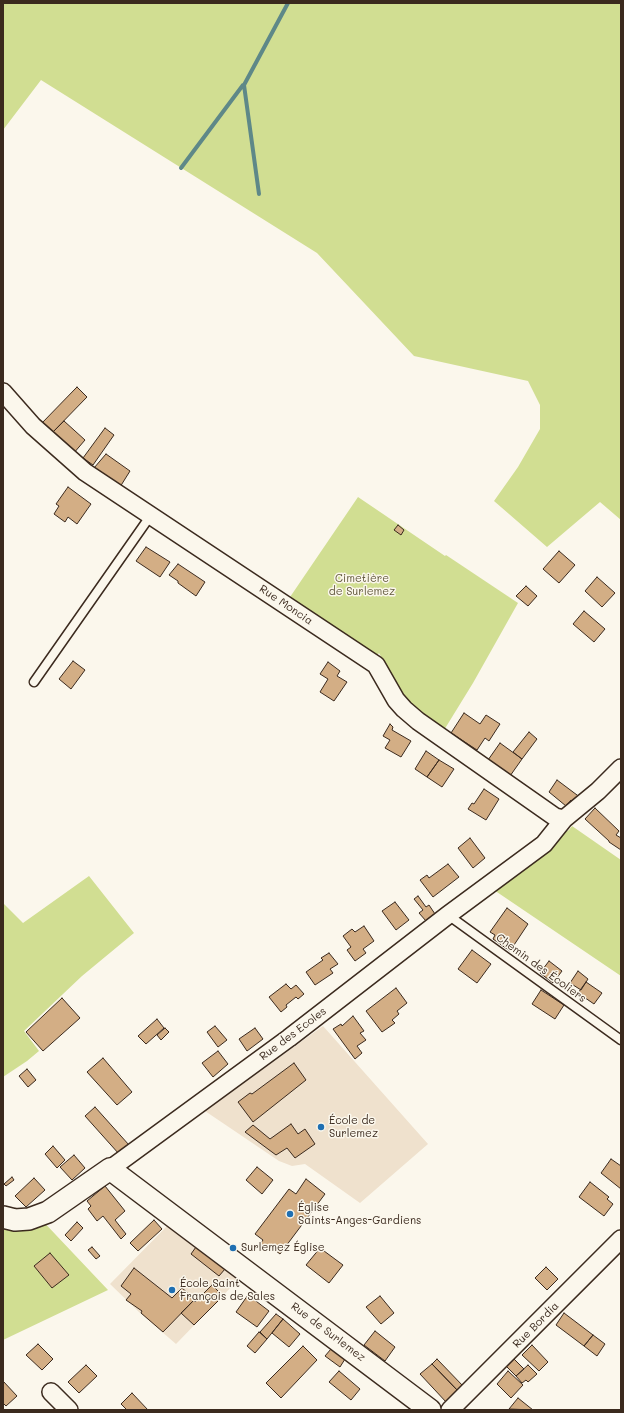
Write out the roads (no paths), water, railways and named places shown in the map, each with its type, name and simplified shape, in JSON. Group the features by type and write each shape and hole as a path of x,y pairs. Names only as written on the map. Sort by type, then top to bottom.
{"street":[{"name":"Rue Moncia","path":"3,392 33,426 85,472 376,666 396,700 418,721 555,817 566,818"},
{"path":"566,818 598,791 621,768"},
{"name":"Rue des Ecoles","path":"3,1217 15,1220 29,1219 48,1212 289,1038 448,915 544,844 566,818"},
{"name":"Rue de Surlemez","path":"110,1168 430,1410"},
{"name":"Rue Bordia","path":"450,1410 621,1239"},
{"path":"51,1392 69,1410"}],"lane":[{"path":"34,682 151,515"},
{"name":"Chemin des Écoliers","path":"448,915 621,1040"}],"waterway":[{"path":"259,194 244,85 288,3"},
{"path":"181,168 243,85"}],"place":[{"name":"École de Surlemez","path":"321,1127"},
{"name":"Église Saints-Anges-Gardiens","path":"290,1214"},
{"name":"Surlemez Église","path":"233,1248"},
{"name":"École Saint François de Sales","path":"172,1290"}],"park label":[{"name":"Cimetière de Surlemez","path":"362,585"}]}
